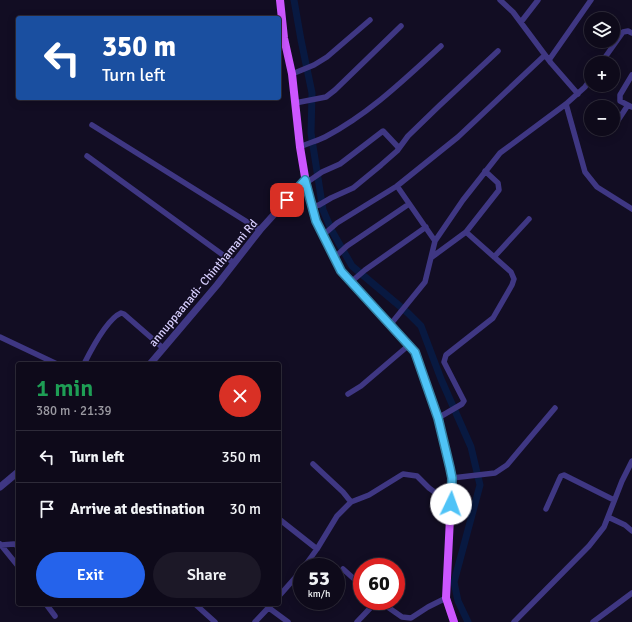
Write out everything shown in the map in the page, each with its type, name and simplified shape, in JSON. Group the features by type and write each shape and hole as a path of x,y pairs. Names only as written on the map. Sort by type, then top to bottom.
{"main road":[{"path":"280,0 284,38 292,74 295,103 308,180 324,233 337,255 341,271 354,279 390,325 415,352 438,418 452,478 446,598 454,622"}],"street":[{"path":"500,0 513,12 547,58 578,94"},
{"path":"521,22 538,0"},
{"path":"324,233 337,223 396,186 458,137 547,58 591,0"},
{"path":"292,74 314,65 327,57 370,20"},
{"path":"295,103 326,97 401,26"},
{"path":"606,56 623,32 628,31 632,33"},
{"path":"303,145 324,137 353,120 389,92 441,46"},
{"path":"315,206 353,188 399,148 418,126 498,51"},
{"path":"620,119 630,106 620,101 620,96 632,75"},
{"path":"390,325 425,282 435,241 463,200 500,153 566,104 584,87"},
{"path":"566,104 585,172 597,187 632,209"},
{"path":"92,125 260,230"},
{"path":"308,180 340,164 383,131 399,148"},
{"path":"86,156 234,263"},
{"path":"431,257 466,232 499,190 498,184 485,172"},
{"name":"annuppaanadi- Chinthamani Rd","path":"152,362 260,230 308,180"},
{"path":"396,186 435,241"},
{"path":"337,255 347,246 409,204"},
{"path":"494,257 529,219"},
{"path":"354,279 426,227"},
{"path":"438,418 447,414 464,401 444,362 444,358 494,318 514,279 512,272 466,232"},
{"path":"85,362 93,346 108,325 116,315 121,313 163,348"},
{"path":"0,338 53,362"},
{"path":"348,394 361,386 409,345"},
{"path":"452,478 495,473 507,465 555,408"},
{"path":"313,464 343,492 351,502"},
{"path":"514,622 589,546 604,527 614,500 631,464"},
{"path":"0,487 16,474"},
{"path":"310,558 337,516 351,502 369,495 403,474 417,476 429,488 451,504"},
{"path":"546,509 561,476 564,475 614,500"},
{"path":"608,517 632,530"},
{"path":"281,521 317,549"},
{"path":"0,545 16,545"},
{"path":"0,545 16,564"},
{"path":"345,571 353,578"},
{"path":"281,594 293,580"},
{"path":"592,622 632,593"},
{"path":"392,610 402,617 411,618 446,598"},
{"path":"48,606 55,616"},
{"path":"197,606 215,622"},
{"path":"254,622 270,606 288,622"},
{"path":"357,622 369,610"}],"waterway":[{"path":"294,0 312,93 311,133 323,210 332,231 352,266 408,313 421,326 441,379 471,447 480,485 454,582 458,601 468,622"}],"route":[{"path":"287,200 305,180 311,207 316,221 322,236 341,271 415,352 438,418 450,468 452,478 451,504"}]}
